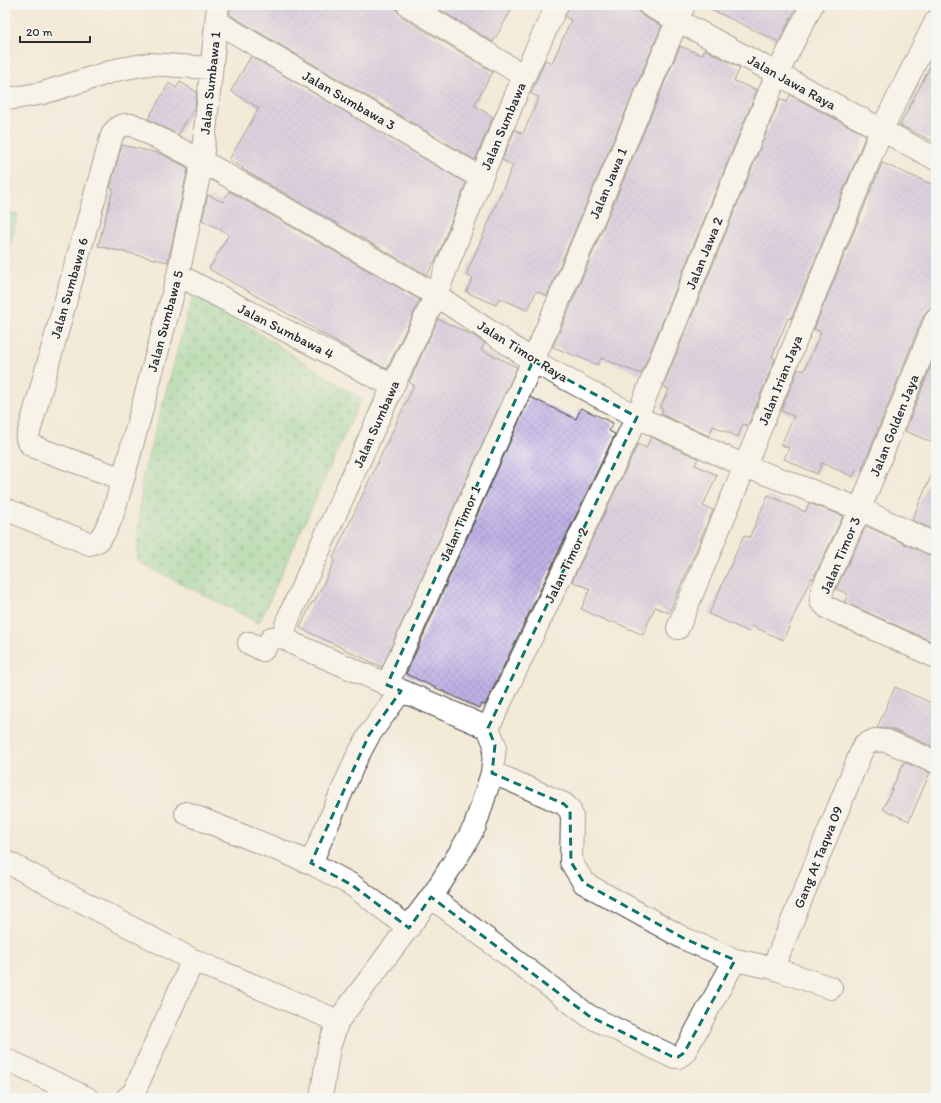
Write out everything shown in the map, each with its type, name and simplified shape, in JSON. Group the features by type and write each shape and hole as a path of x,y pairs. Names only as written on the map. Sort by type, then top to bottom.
{"street":[{"path":"408,5 524,76"},
{"name":"Jalan Sumbawa","path":"284,637 288,619 393,386 436,295 481,178 524,76 557,5"},
{"name":"Jalan Jawa Raya","path":"648,5 680,12 775,82 881,131 936,159"},
{"name":"Jalan Jawa 2","path":"637,418 775,82 812,5"},
{"name":"Jalan Jawa 1","path":"533,361 680,12"},
{"name":"Jalan Sumbawa 1","path":"202,162 217,14"},
{"name":"Jalan Sumbawa 3","path":"217,14 481,178"},
{"name":"Jalan Irian Jaya","path":"678,628 881,131 936,21"},
{"path":"5,98 15,98 43,93 120,69 149,64 211,68"},
{"name":"Jalan Sumbawa 6","path":"123,479 37,448 31,445 27,439 112,135 116,128 124,124 133,125 202,162"},
{"name":"Jalan Timor Raya","path":"202,162 436,295 533,361 637,418 745,466 860,509 936,544"},
{"name":"Jalan Sumbawa 5","path":"5,509 90,544 98,541 104,533 112,517 123,479 178,275 202,162"},
{"name":"Jalan Sumbawa 4","path":"178,275 393,386"},
{"name":"Jalan Golden Jaya","path":"860,509 936,318"},
{"name":"Jalan Timor 1","path":"311,863 359,753 394,688 533,361"},
{"name":"Jalan Timor 2","path":"492,720 637,418"},
{"name":"Jalan Timor 3","path":"860,509 822,590 821,601 828,608 936,657"},
{"path":"248,643 263,650 272,638 284,637 294,644 394,688 492,720 495,745 492,774 475,826 431,897 338,1021 329,1047 322,1097"},
{"name":"Gang At Taqwa 09","path":"773,968 864,745 875,740 887,741 936,762"},
{"path":"492,774 510,780 564,804 570,810 572,818 572,862 584,883 685,939 736,960 773,968 831,988"},
{"path":"186,813 311,863 352,885 409,928"},
{"path":"5,861 193,960 338,1021"},
{"path":"431,897 589,1016 671,1056 678,1057 684,1053 736,960"},
{"path":"127,1098 134,1092 193,960"},
{"path":"5,1059 87,1098"}],"highlighted area":[{"path":"533,361 637,417 488,728 495,745 492,773 564,804 570,810 571,862 584,883 685,939 735,960 684,1053 678,1057 671,1056 589,1016 431,897 409,928 352,885 311,863 369,735 401,691 387,685"}],"green space":[{"path":"5,214 18,214 5,264"},
{"path":"194,291 361,399 259,623 137,561 142,478"}],"building":[{"path":"230,5 396,5 397,11 401,16 493,72 474,105 493,117 475,160 230,15"},
{"path":"432,5 514,5 493,42"},
{"path":"569,5 637,5 638,11 643,16 662,26 547,296 536,291 528,310 499,298 496,305 466,292 473,278 466,275 513,165 502,160 515,130 523,134 539,97 531,94 545,60 552,63 571,20 565,17"},
{"path":"702,5 797,5 779,42"},
{"path":"680,46 702,55 705,49 740,68 734,81 757,90 641,374 601,358 598,365 553,347"},
{"path":"936,55 936,143 900,125"},
{"path":"251,56 466,183 438,255 427,275 242,169 243,168 229,160 259,108 231,91"},
{"path":"180,82 197,92 195,107 178,135 148,119 169,83 176,88"},
{"path":"790,95 866,135 791,319 788,318 772,357 775,359 748,426 743,424 738,437 713,426 709,436 661,414 663,410 660,408 669,389 663,387 780,99 787,102"},
{"path":"122,145 162,154 188,168 168,262 98,246 113,189 110,188"},
{"path":"882,163 936,186 936,307 929,309 924,314 861,472 856,470 853,477 822,463 817,474 784,459 789,448 781,445 794,416 781,411 798,369 804,371 821,332 814,329"},
{"path":"229,191 420,300 387,369 209,269 229,234 202,220 208,195 223,202"},
{"path":"438,319 474,336 485,343 481,350 517,367 382,667 300,628 312,602 314,603 335,560 333,558 414,385 409,382"},
{"path":"935,356 936,357 936,444 905,431"},
{"path":"530,397 576,419 581,408 613,423 609,431 615,434 485,705 481,704 479,708 406,674"},
{"path":"651,437 698,458 695,465 717,475 703,506 713,510 669,613 655,607 643,635 612,621 611,623 581,609 590,589 572,581 638,444 646,448"},
{"path":"936,464 936,531 912,520"},
{"path":"768,495 805,512 809,503 843,516 813,579 811,578 783,640 752,626 749,632 709,614 744,535 749,538"},
{"path":"866,526 936,557 936,643 844,602 848,594 836,589"},
{"path":"895,687 936,705 936,748 892,729 877,728"},
{"path":"904,762 930,773 909,821 883,809"}]}
